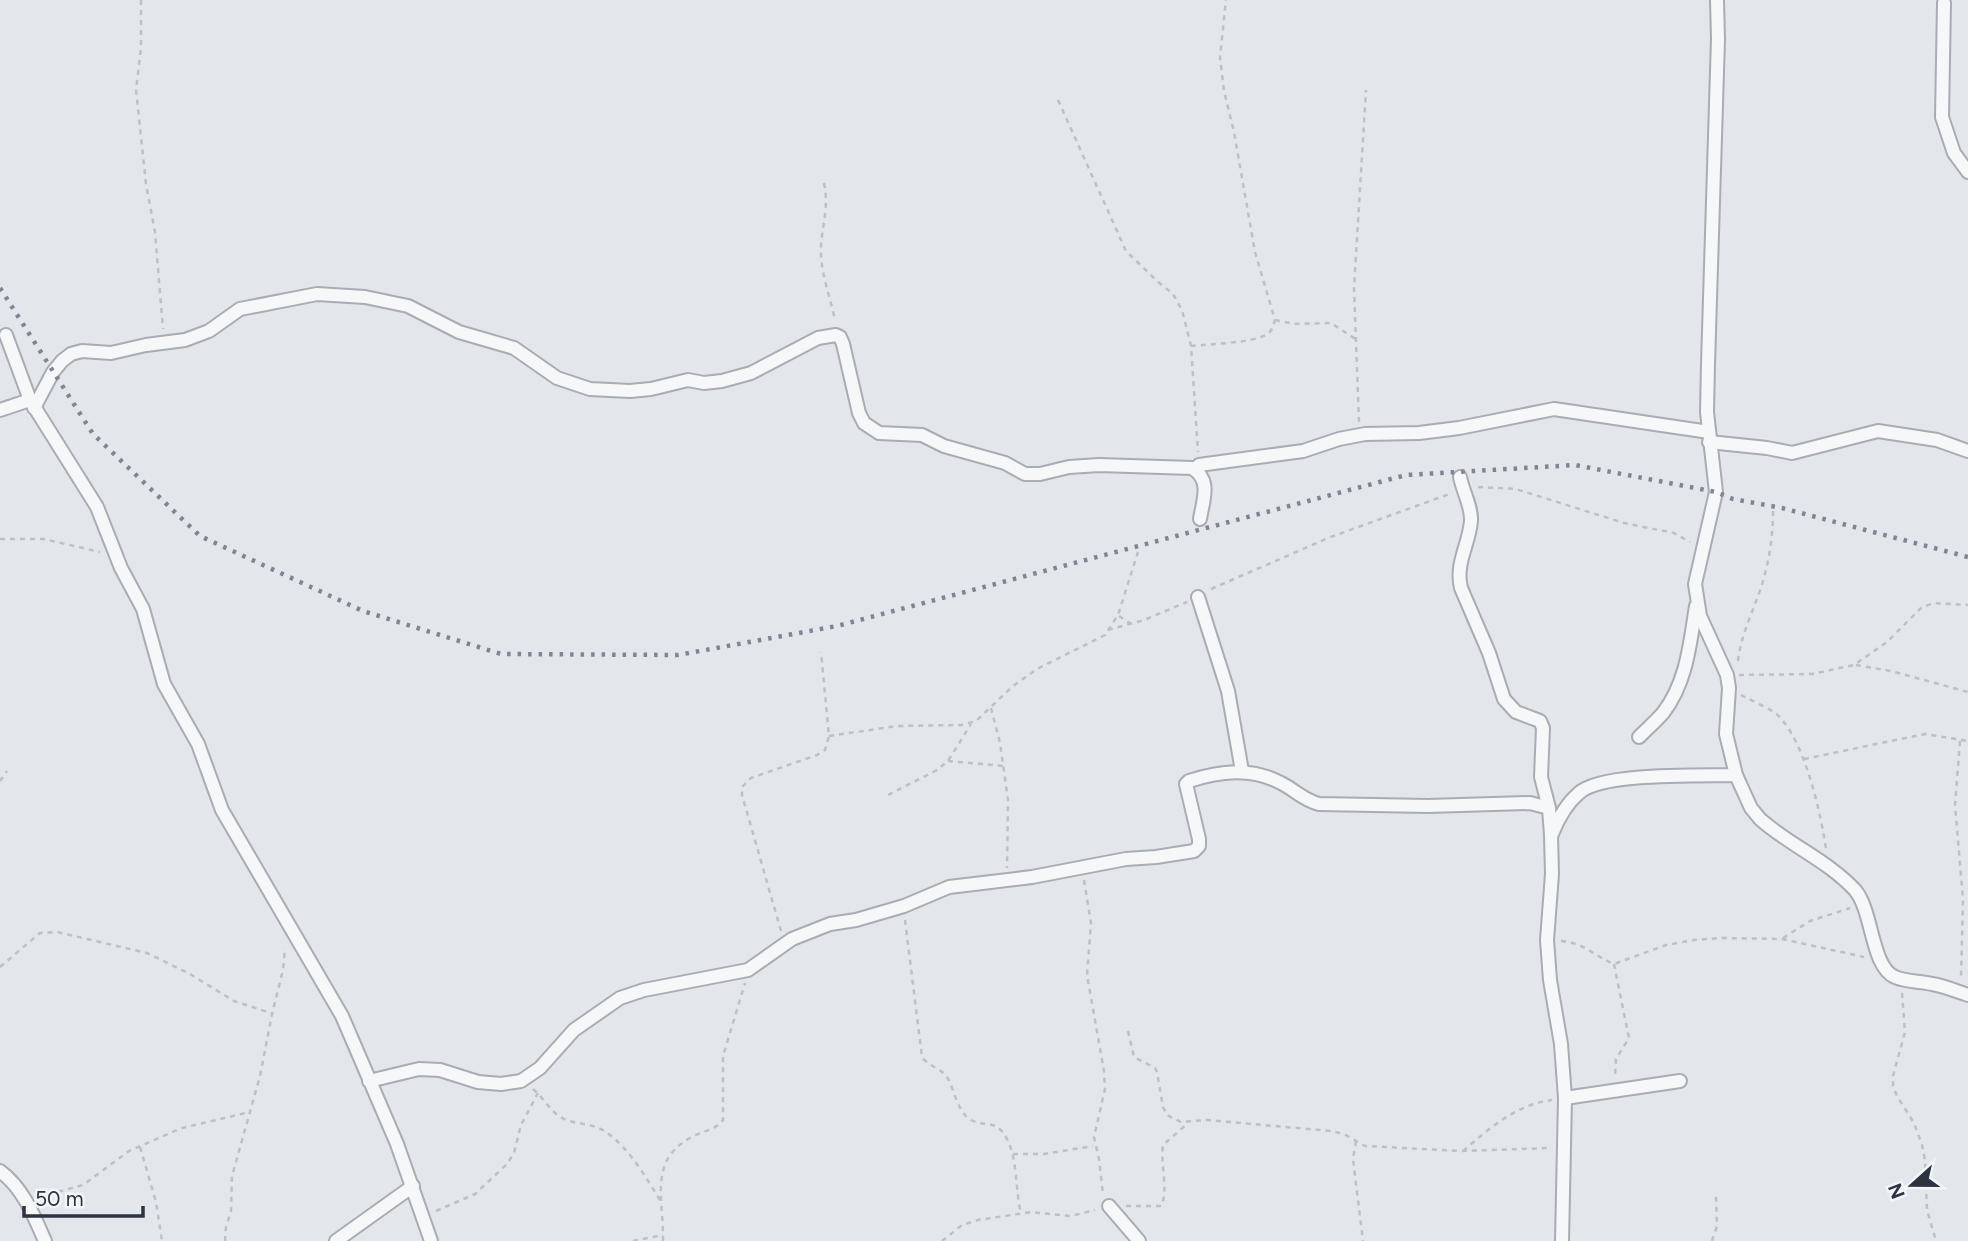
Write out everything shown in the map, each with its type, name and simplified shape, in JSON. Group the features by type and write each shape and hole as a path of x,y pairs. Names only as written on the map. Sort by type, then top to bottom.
{"street":[{"path":"1639,737 1663,713 1686,664 1696,602 1695,584 1716,492 1709,437 1708,317 1718,39 1717,0"},
{"path":"1944,3 1942,117 1954,153 1968,172"},
{"path":"0,410 32,404 53,372 71,354 82,351 111,353 196,337 240,309 291,297 327,294 365,297 408,306 459,332 514,348 569,384 590,389 630,391 688,380 704,383 737,378 818,338 836,335 843,344 859,413 864,423 879,433 922,435 944,446 1005,463 1033,475 1069,467 1099,465 1192,468 1200,472 1205,484 1200,519"},
{"path":"6,335 32,404 97,507 142,609 164,684 198,744 222,810 342,1016 357,1047 413,1186 431,1241"},
{"path":"1199,466 1303,451 1360,435 1419,433 1459,428 1554,409 1791,453 1878,430 1937,440 1968,452"},
{"path":"1461,483 1471,519 1461,555 1461,588 1484,641 1504,699 1516,712 1542,724 1541,776 1549,808 1552,874 1547,940 1550,980 1561,1044 1565,1098 1562,1241"},
{"path":"1198,597 1228,691 1242,771"},
{"path":"1696,602 1705,628 1731,679 1726,734 1736,775 1751,808 1760,819 1829,867 1857,893 1881,961 1888,973 1901,979 1964,993"},
{"path":"369,1081 419,1069 440,1070 478,1082 500,1084 521,1081 540,1068 574,1030 620,998 644,990 748,970 785,945 830,924 856,920 904,906 949,887 1197,850 1199,839 1186,784 1197,778 1221,772 1242,771 1279,781 1305,800 1319,804 1428,806 1530,803 1549,808"},
{"path":"1551,835 1566,807 1579,792 1591,785 1612,780 1736,775"},
{"path":"1565,1098 1680,1081"},
{"path":"0,1171 26,1200 46,1241"},
{"path":"336,1241 413,1186"},
{"path":"1107,1207 1139,1241"}],"path":[{"path":"141,0 141,47 136,90 164,324 163,332 155,344"},
{"path":"1191,346 1222,344 1264,336 1272,330 1275,320 1255,252 1224,91 1220,57 1226,0"},
{"path":"1360,435 1354,288 1366,90"},
{"path":"1058,100 1126,251 1173,294 1186,322 1191,346 1199,466"},
{"path":"824,183 828,200 822,230 821,259 836,335"},
{"path":"1275,320 1294,324 1331,323 1357,340"},
{"path":"1108,630 1198,597 1224,582 1328,538 1443,497 1461,483 1516,489 1624,523 1674,533 1701,550"},
{"path":"1731,679 1768,563 1773,509"},
{"path":"0,538 44,539 117,556"},
{"path":"888,795 937,770 948,761 971,724 1037,668 1095,640 1108,630 1118,615 1138,552"},
{"path":"1854,665 1886,642 1921,608 1933,603 1968,605"},
{"path":"1118,615 1130,624"},
{"path":"785,945 742,795 742,787 751,778 822,752 827,744 829,736 821,652"},
{"path":"1731,679 1812,674 1854,665 1891,670 1968,692"},
{"path":"1731,679 1776,714 1793,737 1804,759 1829,867"},
{"path":"990,708 1004,766 1008,800 1007,880"},
{"path":"829,736 897,726 971,724"},
{"path":"1804,759 1925,734 1968,741"},
{"path":"1960,741 1955,805 1963,899 1964,993"},
{"path":"948,761 1004,766"},
{"path":"0,781 7,771"},
{"path":"1082,868 1091,923 1087,975 1105,1089 1094,1146 1099,1159 1107,1207"},
{"path":"1782,939 1826,914 1863,904"},
{"path":"904,906 922,1057 947,1077 969,1119 994,1125 1000,1128 1006,1137 1013,1154 1020,1213"},
{"path":"225,1241 231,1211 232,1176 260,1076 283,970 285,919"},
{"path":"0,967 40,933 57,932 147,953 190,974 234,1001 272,1014"},
{"path":"1547,940 1574,942 1614,964 1666,945 1694,940 1782,939 1881,961"},
{"path":"1614,964 1629,1038 1616,1059 1615,1091"},
{"path":"663,1241 663,1167 668,1155 676,1147 692,1136 719,1126 723,1120 723,1056 748,970"},
{"path":"1901,979 1905,1032 1893,1076 1893,1086 1914,1123 1922,1145 1927,1210 1936,1241"},
{"path":"1128,1031 1134,1057 1155,1068 1157,1072 1161,1099 1167,1115 1187,1124"},
{"path":"521,1081 538,1093 546,1105 563,1118 596,1126 615,1139 662,1202"},
{"path":"423,1216 475,1194 507,1164 514,1153 521,1125 538,1093"},
{"path":"1463,1151 1493,1125 1533,1102 1565,1098"},
{"path":"26,1200 83,1185 117,1159 182,1128 250,1112"},
{"path":"942,1241 962,1225 1020,1213 1070,1216 1107,1207 1161,1206 1164,1200 1163,1145 1187,1124 1207,1120 1331,1130 1365,1146 1463,1151 1564,1148"},
{"path":"1356,1141 1353,1159 1363,1241"},
{"path":"1013,1154 1044,1154 1094,1146"},
{"path":"140,1147 156,1202 162,1241"},
{"path":"1712,1241 1717,1226 1716,1196"},
{"path":"633,1241 663,1235"}],"railway":[{"path":"0,288 93,434 200,536 363,611 501,654 678,655 837,626 1406,475 1575,465 1716,492 1733,499 1782,508 1968,557"}]}
